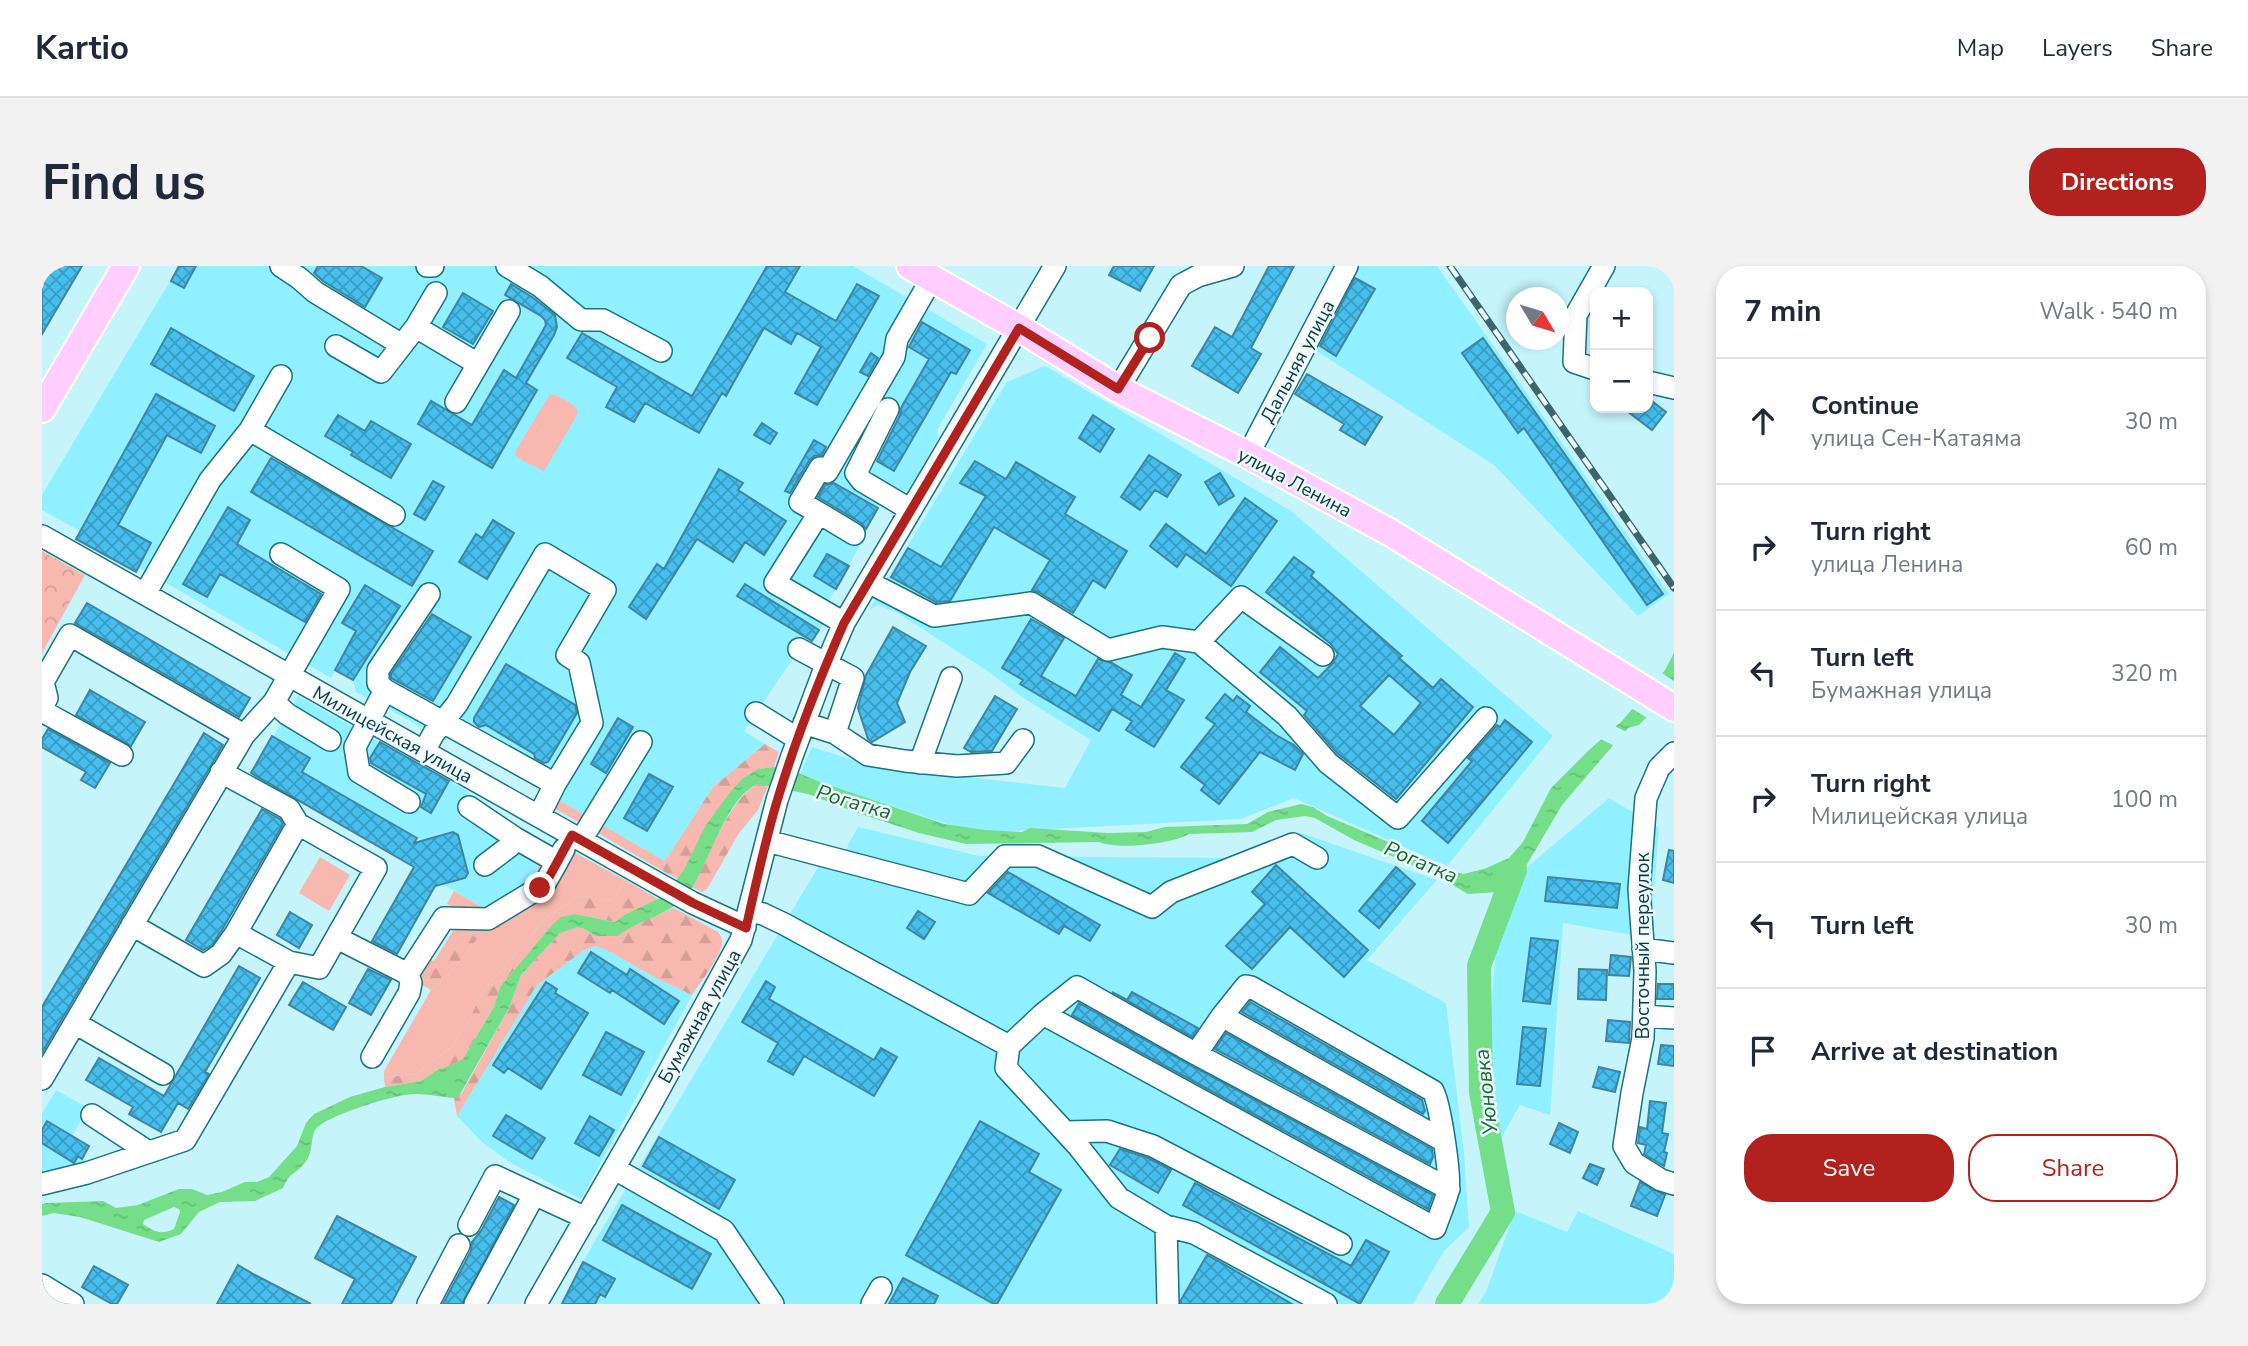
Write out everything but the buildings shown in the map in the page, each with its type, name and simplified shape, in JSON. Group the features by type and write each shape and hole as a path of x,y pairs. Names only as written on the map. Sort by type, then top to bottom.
{"main road":[{"path":"42,409 126,266"},
{"name":"улица Ленина","path":"921,272 1118,389 1391,533 1674,708"}],"street":[{"path":"281,266 315,292 402,345"},
{"path":"427,266 433,266"},
{"path":"508,266 540,286 581,320 603,320 661,351"},
{"name":"Бумажная улица","path":"536,1304 702,1012 748,919 777,800 844,623 1055,266"},
{"path":"1118,389 1181,285 1198,276 1233,266"},
{"name":"Дальняя улица","path":"1248,456 1347,266"},
{"path":"1590,367 1574,362 1576,314 1605,266"},
{"path":"854,534 800,502 820,468 827,472 894,357 897,340 921,272"},
{"path":"336,346 381,372 416,327 436,293"},
{"path":"456,402 509,311"},
{"path":"416,327 478,364"},
{"path":"145,594 210,480 250,430 281,376"},
{"path":"1653,383 1674,388"},
{"path":"888,409 856,473 862,481 911,510"},
{"path":"250,430 394,515"},
{"path":"819,513 775,583 844,623"},
{"name":"Милицейская улица","path":"42,536 693,903 748,919 763,914 1009,1046"},
{"path":"42,1079 221,772 244,735 274,702 340,589 281,554"},
{"path":"424,751 457,704 545,554 605,590 567,655 579,663 592,723 539,816"},
{"path":"868,582 934,616 1031,603 1108,650 1161,637 1199,642 1287,716 1328,762 1398,818 1486,718"},
{"path":"429,594 379,670 378,683 385,690 555,784"},
{"path":"1199,642 1241,597 1323,654"},
{"path":"122,755 42,709 47,698 43,682 70,635 244,735"},
{"path":"799,649 853,678 835,733"},
{"path":"920,763 951,678"},
{"path":"385,690 355,747 359,772 409,802"},
{"path":"274,702 286,714 330,740"},
{"path":"756,713 798,739 835,733 868,755 920,763 957,766 1006,763 1023,740"},
{"path":"408,974 444,918 488,919 544,885 557,862 641,742"},
{"name":"Восточный переулок","path":"1674,753 1659,768 1646,798 1639,889 1643,949 1643,1038 1624,1146 1634,1163 1661,1180 1674,1184"},
{"path":"221,772 289,809 299,824 376,868 319,968 289,962 236,933"},
{"path":"469,807 557,862"},
{"path":"132,925 204,966 221,954 236,933 299,824"},
{"path":"485,865 510,846 515,838"},
{"path":"767,841 969,894 1005,856 1038,856 1152,907 1171,892 1293,844 1317,858"},
{"path":"337,938 408,974 411,983 409,993 372,1057"},
{"path":"1643,949 1674,953"},
{"path":"42,1184 87,1173 185,1140 289,962"},
{"path":"1043,1014 1435,1228 1449,1189 1444,1141 1437,1099 1433,1091 1246,986 1196,1054"},
{"path":"1326,1304 1194,1233 1166,1226 1119,1198 1066,1132 1006,1068 1009,1046 1077,987 1449,1189"},
{"path":"1222,1016 1444,1141"},
{"path":"1644,1016 1674,1018"},
{"path":"75,1023 163,1074"},
{"path":"92,1115 146,1152"},
{"path":"1066,1132 1107,1131 1153,1146 1341,1244"},
{"path":"615,1169 724,1231 773,1304"},
{"path":"469,1225 495,1176 586,1218"},
{"path":"475,1304 534,1195"},
{"path":"1166,1226 1168,1304"},
{"path":"428,1304 459,1245"},
{"path":"42,1285 73,1304"}],"shaded area":[{"path":"179,266 853,266 987,344 937,430 938,439 909,489 905,492 891,484 820,617 823,624 811,642 806,639 744,731 765,744 713,787 665,861 450,738 446,740 356,692 353,680 360,669 342,658 331,678 149,573 138,568 136,572 80,531 42,510 42,495"},
{"path":"1356,266 1437,266 1669,594 1638,616 1494,465 1315,350"},
{"path":"1045,366 1291,511 1553,736 1447,866 1294,798 1241,819 975,833 799,776 812,747 872,766 1065,788 1091,740 898,613 878,605 869,610 1007,382"},
{"path":"298,696 469,792 457,815 536,862 541,873 485,909 414,867 427,843 306,775 292,799 250,775"},
{"path":"1609,798 1659,828 1650,938 1563,923 1550,1115 1520,1105 1499,1142 1484,1090 1497,938 1519,874"},
{"path":"858,827 979,856 1239,858 1301,833 1437,880 1367,960 1446,1003 1464,1153 1469,1227 1444,1251 1413,1304 560,1304 593,1244 820,864 844,869 848,845"},
{"path":"596,946 692,995 581,1199 511,1163 483,1143 457,1116 537,985 583,951"},
{"path":"56,1090 88,1108 72,1136 89,1146 82,1158 86,1161 83,1165 42,1176 42,1114"},
{"path":"1515,1211 1567,1232 1578,1211 1674,1254 1674,1304 1478,1304 1486,1292"}],"green space":[{"path":"550,394 565,400 578,410 544,471 515,455"},
{"path":"42,551 85,575 42,653"},
{"path":"765,744 779,752 774,767 758,769 678,879 663,871 665,861 713,787"},
{"path":"758,784 768,786 758,810 739,833 707,889 702,892 692,887 730,814 749,790"},
{"path":"555,798 590,818 580,823 554,808"},
{"path":"597,822 665,861 663,871 596,832"},
{"path":"574,852 625,880 613,899 607,901 584,896 576,898 547,917 483,991 466,1026 450,1048 418,1073 384,1078 384,1071 431,990 451,972 477,939 465,927"},
{"path":"320,857 350,875 329,911 299,893"},
{"path":"539,861 544,871 541,876 484,913 458,910 447,904 454,891 485,909 540,874 536,862"},
{"path":"625,880 658,899 615,922 572,914 551,926 500,987 494,1007 463,1059 437,1070 421,1081 385,1087 384,1078 418,1073 450,1048 466,1026 483,991 547,917 576,898 584,896 607,901 613,899"},
{"path":"674,908 718,932 722,940 714,962 692,995 607,950 596,946 583,951 537,985 457,1116 454,1098 462,1093 509,1008 521,975 561,932 572,927 581,927 596,936 618,936 628,928"},
{"path":"456,926 465,927 477,939 451,972 431,990 417,982 423,957 434,961"}],"water":[{"name":"Рогатка","path":"1674,653 1674,689 1639,725 1628,728 1562,805 1516,883 1497,892 1468,894 1434,874 1354,840 1315,818 1305,816 1276,820 1252,832 1189,834 1170,841 1144,845 1118,846 1099,842 966,844 919,833 808,794 758,784 737,802 690,891 674,906 618,936 596,936 577,927 560,933 521,975 509,1008 459,1096 405,1095 373,1103 326,1121 314,1133 308,1159 290,1176 283,1188 255,1201 220,1202 199,1212 181,1234 159,1242 80,1217 54,1213 42,1216 42,1204 47,1203 103,1201 116,1208 138,1205 179,1189 192,1189 207,1195 245,1182 257,1182 269,1177 297,1146 306,1123 314,1114 350,1097 421,1081 437,1070 463,1059 494,1007 500,987 551,926 561,917 574,914 615,922 666,895 685,868 706,825 742,779 758,769 774,767 798,773 944,824 985,830 1022,832 1030,828 1108,833 1146,832 1165,827 1247,824 1268,812 1301,804 1313,807 1327,816 1443,868 1463,874 1484,869 1509,858 1523,842 1551,788 1622,721 1665,670","holes":["174,1207 179,1209 174,1229 158,1232 143,1224 144,1220"]}],"pier":[{"path":"1659,671 1674,681 1674,694 1649,719 1629,707"},
{"path":"1612,725 1629,733 1617,747 1598,738"}],"waterway":[{"name":"Уюновка","path":"1447,1304 1503,1212 1481,1092 1479,966 1515,870"}],"railway":[{"path":"1450,266 1674,588"}],"route":[{"path":"540,888 548,879 572,835 693,903 746,928 777,800 844,623 1019,328 1118,389 1150,338"}]}
